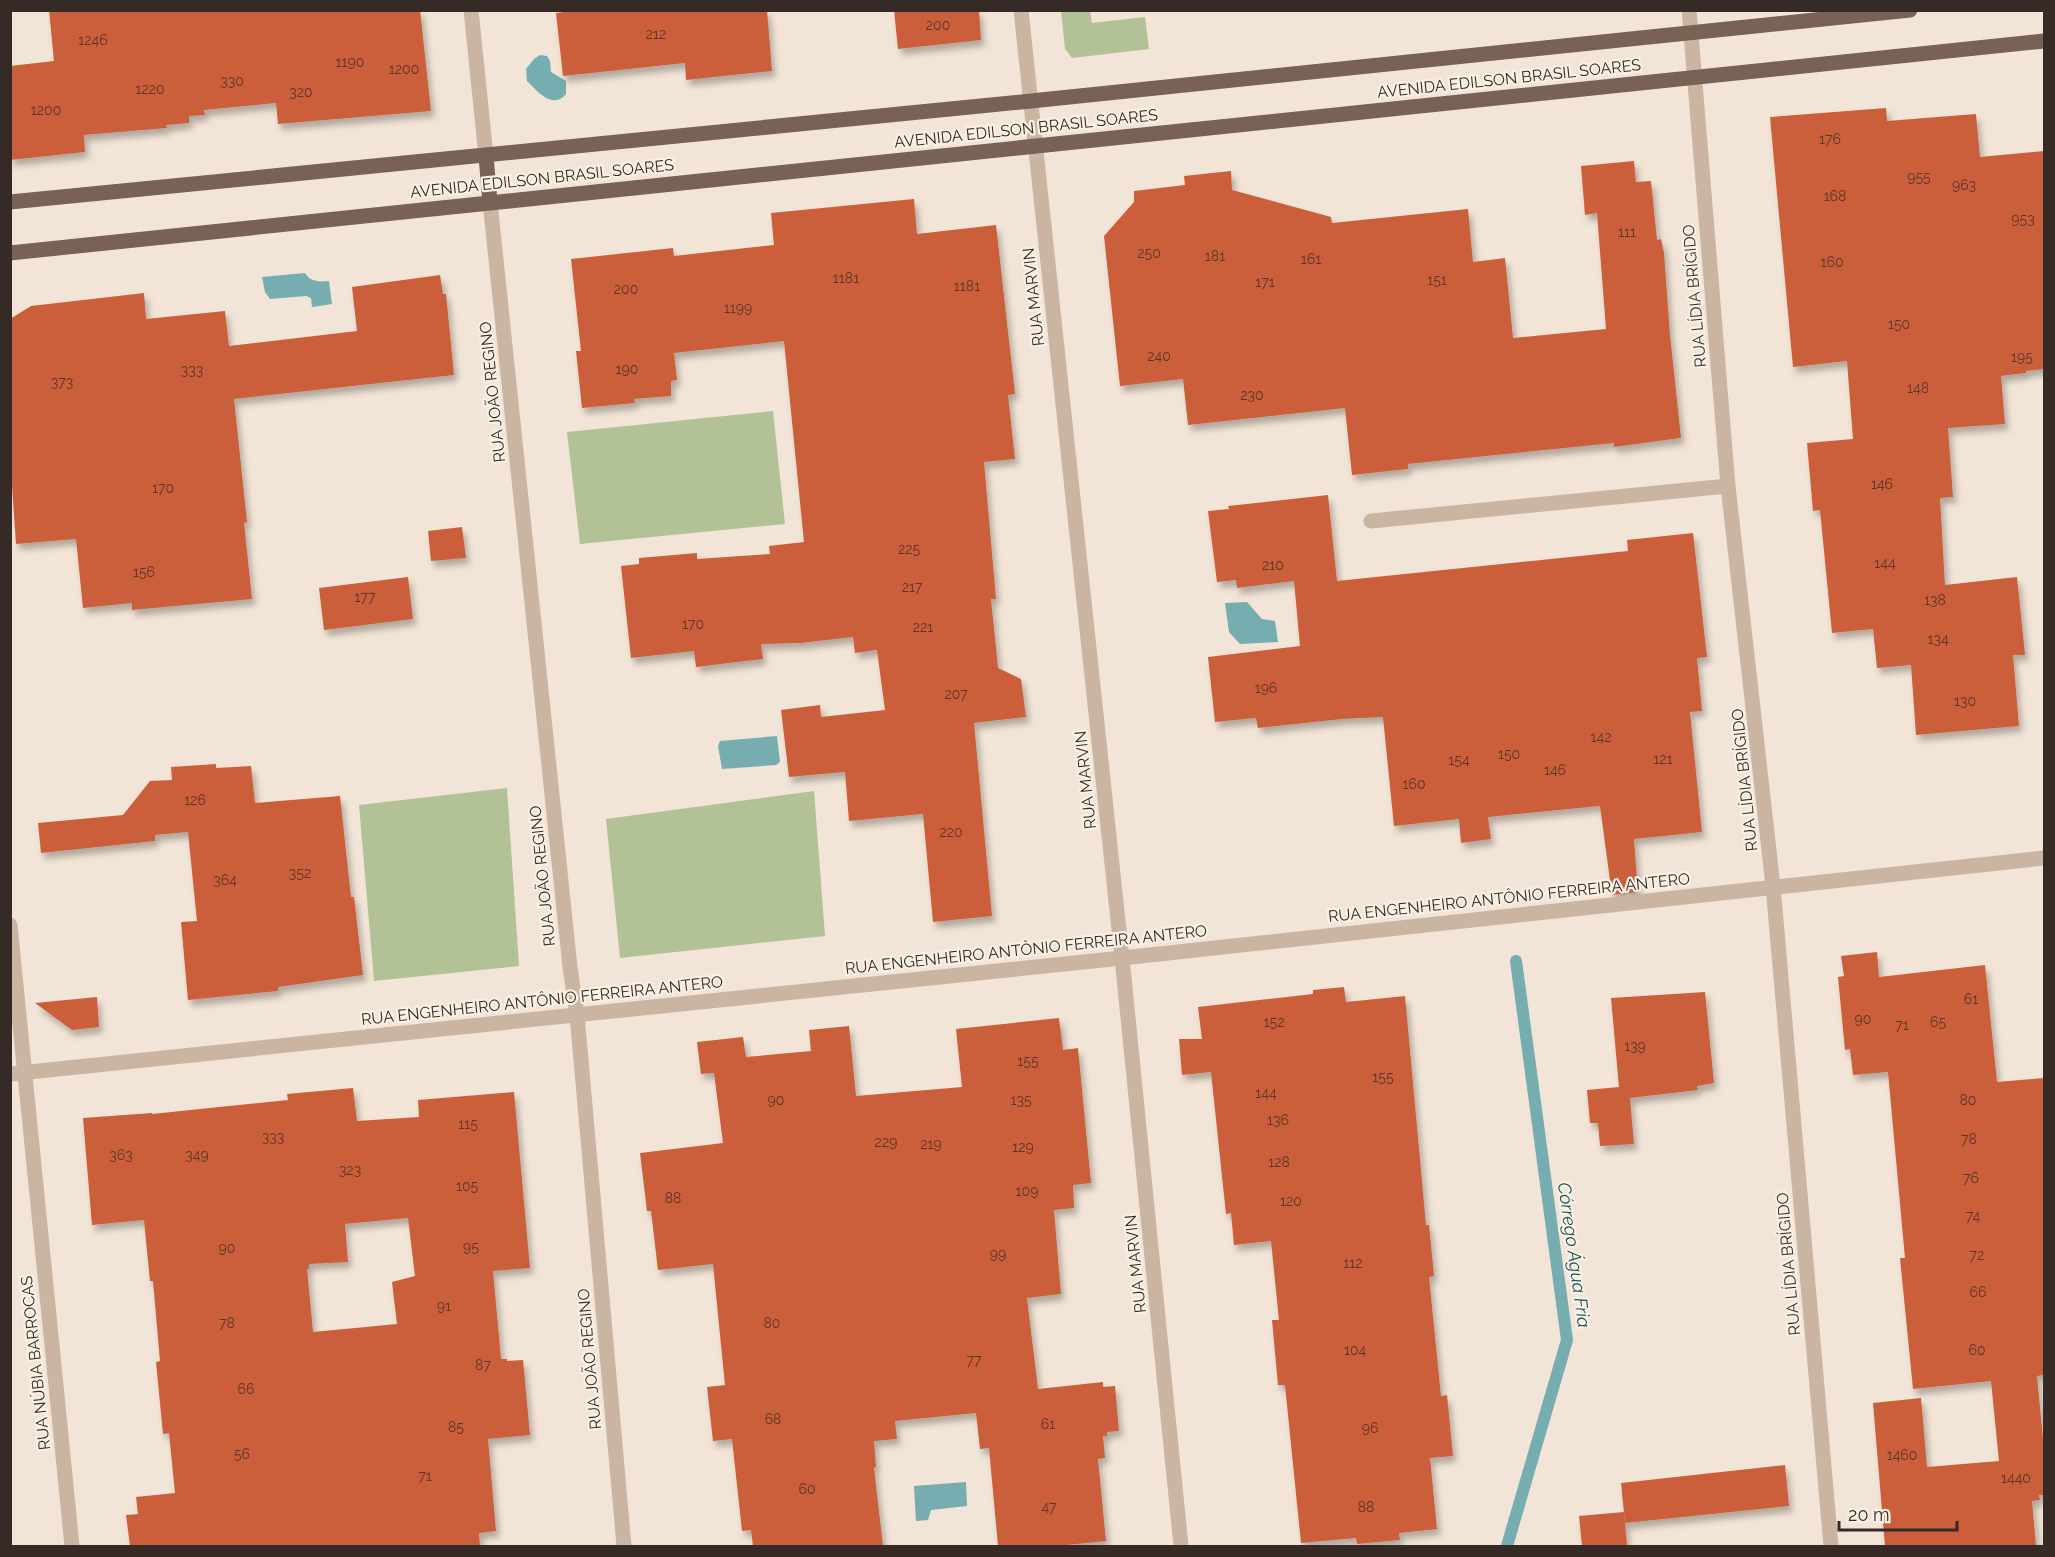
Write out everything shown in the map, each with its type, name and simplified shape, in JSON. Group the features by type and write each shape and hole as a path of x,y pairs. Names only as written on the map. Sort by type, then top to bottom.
{"main road":[{"name":"AVENIDA EDILSON BRASIL SOARES","path":"10,202 1031,101 1910,10"},
{"name":"AVENIDA EDILSON BRASIL SOARES","path":"10,253 2044,41"},
{"path":"486,156 490,202"}],"street":[{"path":"471,10 486,156"},
{"name":"RUA MARVIN","path":"1021,10 1122,958 1181,1546"},
{"name":"RUA LÍDIA BRÍGIDO","path":"1689,10 1728,486 1773,886 1831,1546"},
{"name":"RUA JOÃO REGINO","path":"490,202 567,943 577,1015 624,1546"},
{"path":"1371,521 1728,486"},
{"name":"RUA ENGENHEIRO ANTÔNIO FERREIRA ANTERO","path":"18,1073 1122,958 2044,858"},
{"name":"RUA NÚBIA BARROCAS","path":"10,925 18,1073 72,1546"}],"green space":[{"path":"1061,11 1090,11 1092,23 1145,17 1149,49 1072,58 1065,49"},
{"path":"773,411 785,524 580,544 567,432"},
{"path":"507,788 519,966 374,981 359,805"},
{"path":"814,791 825,936 620,958 606,819"}],"water":[{"path":"540,55 547,56 551,72 566,81 566,94 561,98 551,100 546,98 527,81 526,69"},
{"path":"305,273 312,280 329,281 332,304 312,307 311,298 306,296 270,299 265,292 262,277"},
{"path":"1247,602 1262,619 1275,621 1278,642 1240,644 1229,632 1225,603"},
{"path":"777,736 780,762 776,765 722,769 718,746 720,741"},
{"path":"966,1482 967,1506 931,1510 928,1520 916,1521 914,1486"}],"building":[{"path":"49,10 420,10 431,111 278,124 276,103 204,110 205,115 189,116 189,123 166,125 167,128 84,135 85,152 10,160 10,66 54,61"},
{"path":"581,10 767,10 772,71 686,80 685,63 563,76 556,13"},
{"path":"894,10 979,10 981,40 898,49"},
{"path":"1886,108 1887,121 1976,114 1980,157 2044,151 2044,369 2001,376 2005,424 1948,428 1953,497 1940,498 1945,585 2017,577 2025,655 2013,655 2019,726 1916,735 1911,665 1877,668 1873,629 1832,633 1820,510 1813,511 1807,443 1853,439 1847,361 1793,367 1770,117"},
{"path":"1634,161 1636,182 1651,181 1657,240 1661,239 1664,253 1681,438 1614,447 1614,443 1408,464 1408,469 1352,475 1345,408 1188,425 1183,379 1120,386 1104,236 1134,202 1134,191 1185,185 1184,176 1231,171 1232,190 1331,217 1332,223 1468,209 1473,262 1505,258 1513,338 1606,329 1597,213 1585,215 1581,166"},
{"path":"914,199 917,234 996,225 1015,394 1008,395 1015,459 984,462 996,599 991,599 998,668 1021,679 1026,717 974,723 992,916 933,922 923,814 849,821 845,772 789,777 781,710 820,705 821,717 885,710 877,650 855,653 853,637 801,643 761,644 763,659 696,667 694,651 631,658 621,566 639,564 639,558 697,553 697,559 770,554 769,546 804,542 784,341 674,353 677,380 671,381 671,396 634,399 635,403 582,408 576,351 581,351 571,259 673,248 674,256 774,245 771,213"},
{"path":"440,275 443,294 446,294 454,375 234,399 247,522 244,523 252,599 132,610 132,603 83,608 76,539 16,544 10,456 10,319 31,306 144,293 146,319 225,311 229,346 357,331 352,287"},
{"path":"1328,495 1337,581 1628,551 1627,540 1693,533 1707,657 1697,658 1702,711 1690,712 1702,832 1634,839 1638,892 1612,895 1600,806 1488,817 1491,839 1461,843 1459,819 1394,826 1383,717 1258,728 1256,718 1215,722 1208,657 1300,646 1294,581 1237,588 1236,580 1217,582 1208,511 1229,509 1228,506"},
{"path":"462,527 466,558 431,561 428,531"},
{"path":"408,577 413,619 324,630 319,588"},
{"path":"216,764 216,768 251,766 255,803 340,796 351,897 354,897 363,975 278,987 278,991 188,1000 181,922 197,921 188,832 155,835 155,841 41,853 38,823 123,815 150,781 172,780 171,767"},
{"path":"1877,952 1879,977 1985,965 1997,1082 2044,1078 2044,1375 2037,1376 2044,1449 2044,1495 2039,1495 2040,1500 2032,1501 2036,1546 1885,1546 1873,1403 1921,1398 1927,1467 1999,1461 1991,1381 1913,1389 1900,1258 1905,1258 1888,1072 1853,1075 1850,1049 1845,1050 1838,977 1844,976 1841,956"},
{"path":"1344,987 1346,1002 1405,996 1426,1225 1429,1225 1434,1276 1429,1277 1441,1396 1447,1395 1453,1456 1430,1458 1437,1529 1399,1533 1400,1540 1357,1544 1356,1538 1301,1543 1285,1385 1278,1385 1272,1320 1279,1320 1271,1241 1234,1245 1231,1213 1226,1214 1211,1072 1182,1075 1179,1039 1202,1039 1198,1007 1313,994 1313,990"},
{"path":"1705,992 1714,1083 1697,1086 1698,1090 1630,1098 1634,1144 1600,1146 1598,1123 1590,1123 1587,1090 1619,1087 1611,998"},
{"path":"97,997 99,1027 72,1030 35,1003"},
{"path":"1059,1018 1063,1050 1078,1048 1091,1183 1073,1185 1074,1208 1054,1210 1061,1294 1027,1298 1038,1389 1103,1382 1103,1387 1115,1386 1119,1431 1107,1432 1107,1436 1103,1436 1105,1458 1098,1459 1106,1541 1057,1546 998,1546 989,1448 980,1449 976,1413 895,1421 897,1439 874,1441 876,1467 874,1468 883,1546 753,1546 751,1530 742,1531 732,1439 713,1441 707,1387 725,1385 713,1264 658,1270 651,1211 647,1211 640,1153 723,1143 714,1073 701,1074 697,1042 743,1037 746,1057 811,1051 809,1030 849,1026 856,1096 962,1087 956,1029"},
{"path":"353,1088 357,1121 419,1117 418,1100 514,1092 530,1268 493,1271 501,1359 523,1360 530,1435 488,1439 496,1531 479,1533 480,1546 130,1546 126,1515 138,1514 136,1497 175,1493 169,1433 163,1434 156,1362 160,1361 153,1281 150,1281 144,1220 92,1225 83,1118 152,1114 288,1100 287,1094","holes":["408,1218 415,1276 392,1282 397,1324 313,1332 307,1269 309,1269 309,1264 348,1262 345,1224"]},
{"path":"1785,1465 1789,1506 1625,1523 1621,1483"},
{"path":"1624,1512 1627,1546 1582,1546 1579,1516"}],"waterway":[{"name":"Córrego Água Fria","path":"1507,1546 1567,1340 1516,961"}]}
